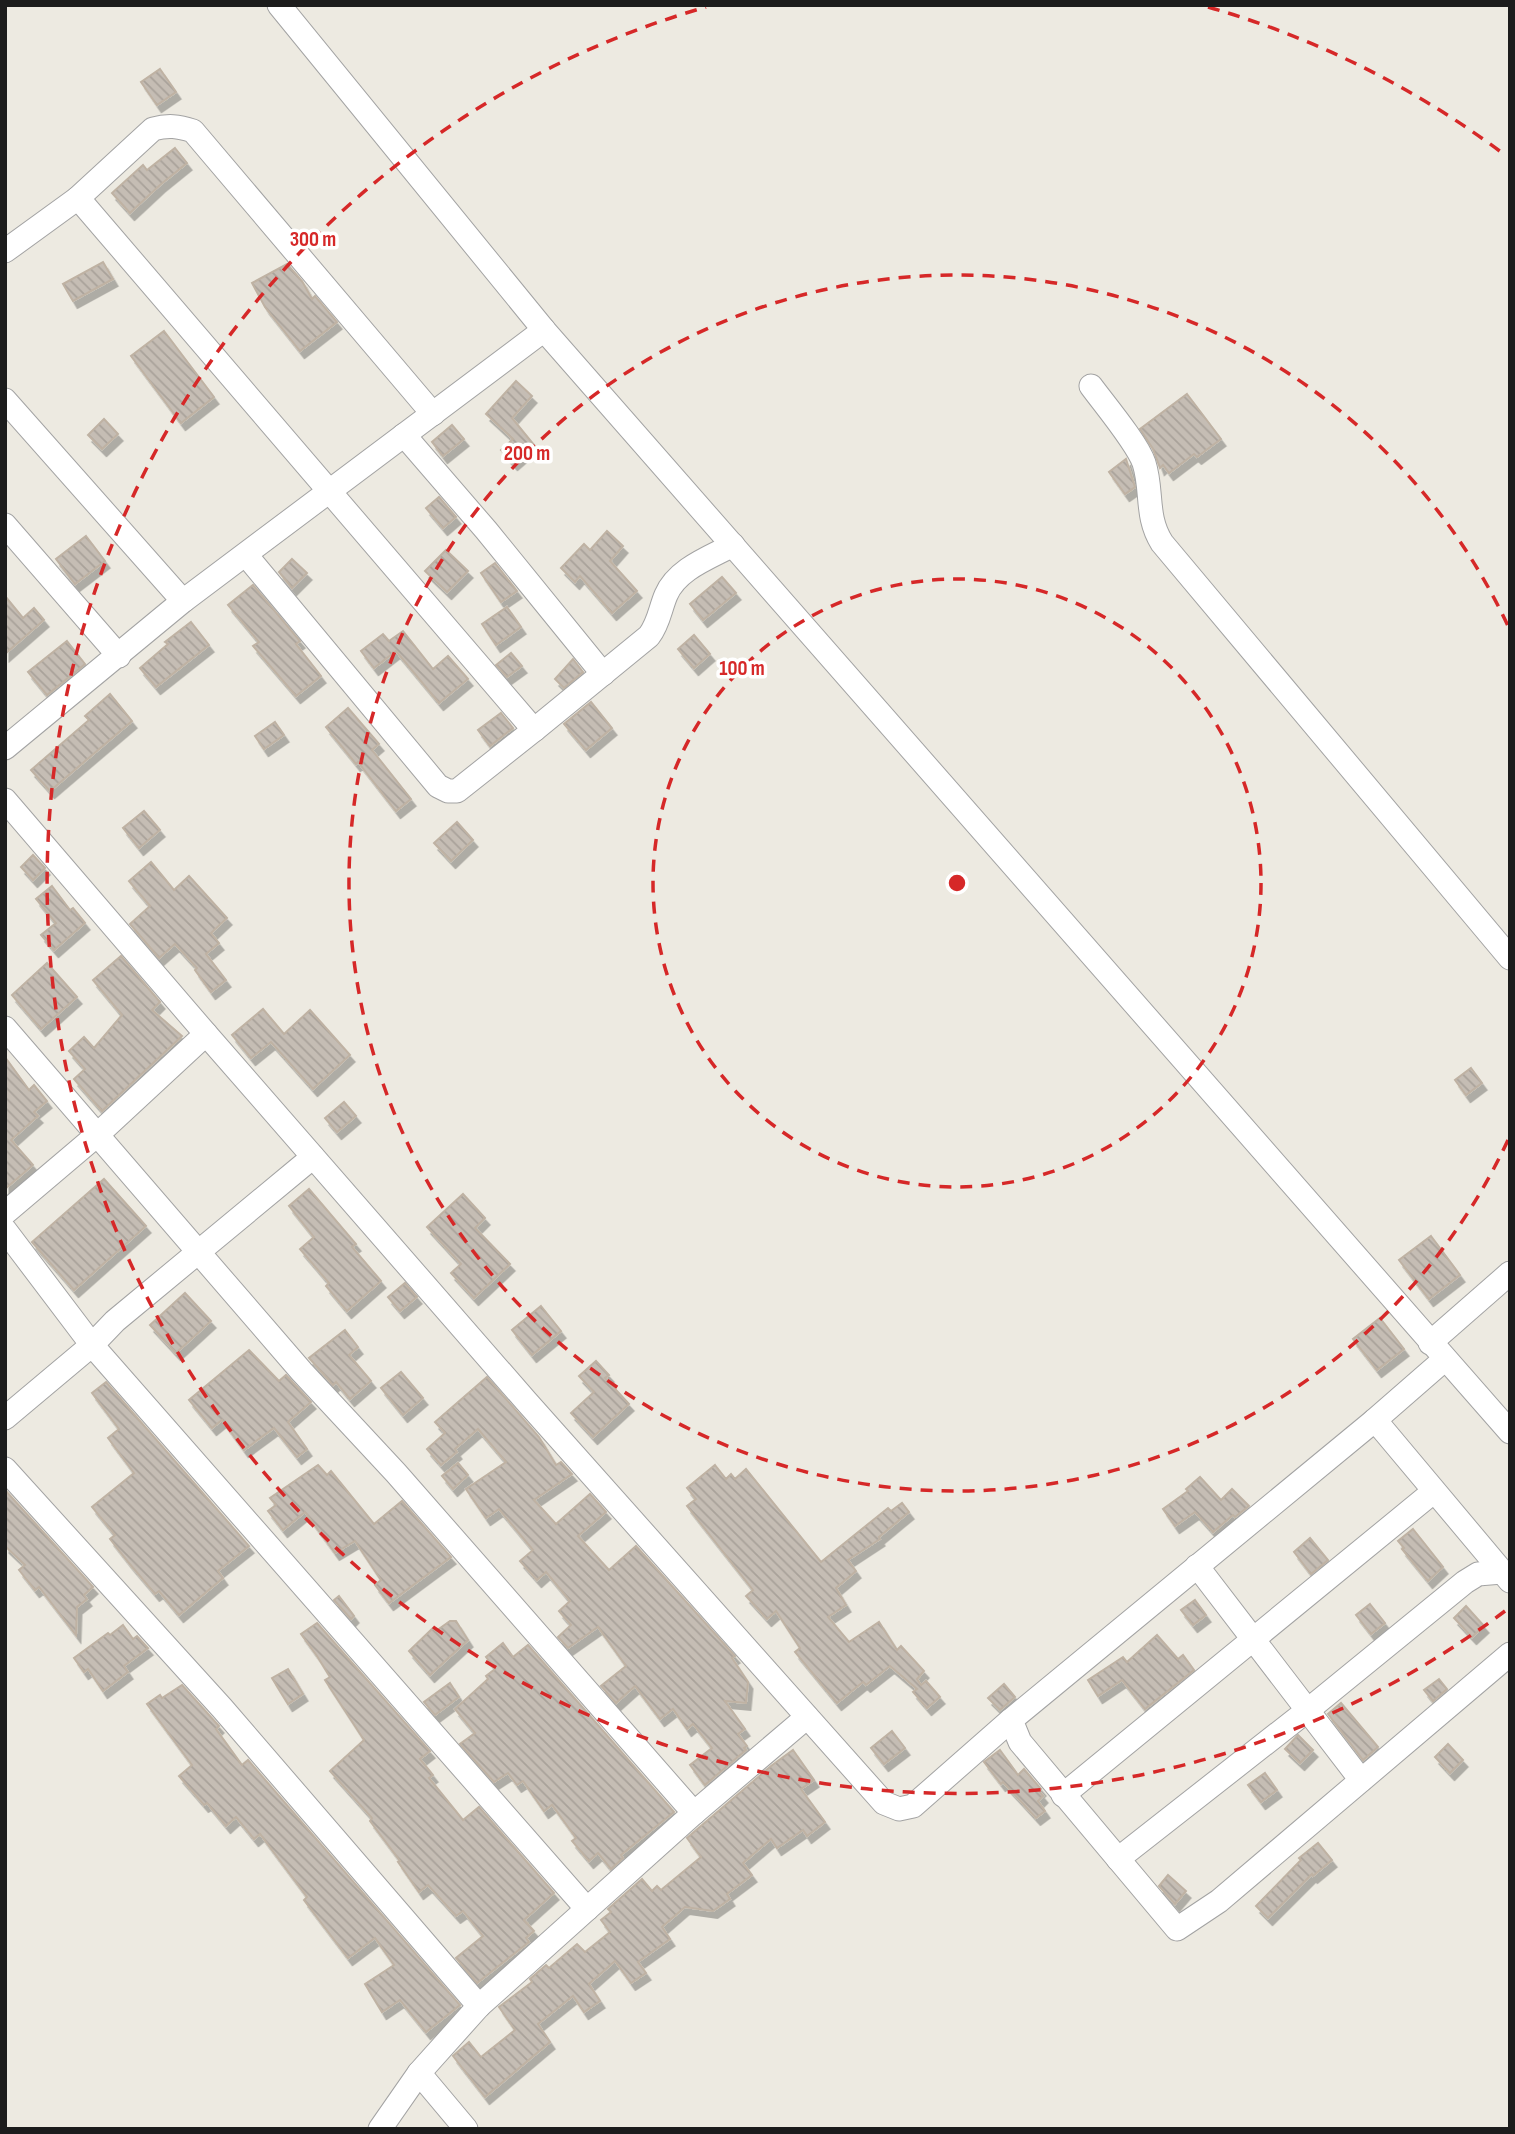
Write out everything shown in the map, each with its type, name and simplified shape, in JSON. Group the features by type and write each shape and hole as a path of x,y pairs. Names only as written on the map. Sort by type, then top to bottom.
{"street":[{"path":"279,5 544,330 1510,1432"},
{"path":"5,251 78,198 153,129 165,125 193,131 432,414"},
{"path":"78,198 534,730"},
{"path":"5,748 183,601 544,330"},
{"path":"1091,386 1144,465 1151,520 1162,542 1510,958"},
{"path":"5,401 183,601"},
{"path":"404,435 486,530 603,674"},
{"path":"5,525 119,656"},
{"path":"246,555 438,786 448,791 457,791 649,636 656,626 668,590 678,576 733,545"},
{"path":"5,800 313,1157 807,1717 884,1803 899,1809 913,1806 1011,1720 1375,1420 1510,1273"},
{"path":"5,1028 303,1372 533,1628 694,1813"},
{"path":"5,1213 97,1135 206,1034"},
{"path":"5,1418 92,1345 115,1321 313,1157"},
{"path":"5,1230 92,1345 587,1909"},
{"path":"1375,1420 1506,1576"},
{"path":"5,1469 222,1708 479,2006"},
{"path":"1063,1795 1433,1492"},
{"path":"1197,1566 1361,1780"},
{"path":"1118,1859 1308,1710 1465,1581 1478,1574 1506,1576"},
{"path":"1011,1720 1020,1742 1177,1929 1219,1900 1510,1654"},
{"path":"380,2129 419,2073 479,2006 694,1813 807,1717"},
{"path":"419,2073 466,2129"}],"building":[{"path":"160,69 176,92 157,105 141,82"},
{"path":"175,148 187,163 130,213 112,193 143,165 147,170"},
{"path":"103,262 113,279 73,301 63,284"},
{"path":"287,264 302,281 312,299 315,296 337,322 300,351 265,307 252,283"},
{"path":"164,331 214,397 181,423 131,356"},
{"path":"516,381 532,396 512,418 534,445 513,463 501,450 513,439 486,414"},
{"path":"1187,394 1221,439 1197,457 1194,454 1169,473 1163,465 1160,468 1153,449 1140,429"},
{"path":"104,419 118,434 102,449 88,435"},
{"path":"452,425 464,439 443,456 432,442"},
{"path":"1126,459 1135,487 1125,494 1109,472"},
{"path":"439,497 456,517 443,528 426,508"},
{"path":"607,531 623,546 610,561 637,591 612,613 580,576 575,582 561,568 584,544 590,550"},
{"path":"86,536 105,561 75,584 56,559"},
{"path":"446,550 468,571 447,592 425,571"},
{"path":"292,559 307,573 292,588 279,572"},
{"path":"495,563 517,591 501,602 481,573"},
{"path":"722,577 736,593 703,620 690,604"},
{"path":"253,585 300,641 296,644 321,676 296,696 253,646 259,642 228,605"},
{"path":"5,596 23,618 34,608 44,620 5,654"},
{"path":"507,607 521,627 496,645 482,624"},
{"path":"191,622 209,645 156,687 140,668 168,644 165,642"},
{"path":"403,631 433,669 448,656 468,679 439,703 396,651 374,668 361,651 383,634 389,641"},
{"path":"694,635 710,654 694,668 678,649"},
{"path":"67,641 85,664 47,695 28,672"},
{"path":"511,653 522,666 507,677 496,665"},
{"path":"573,659 583,672 564,688 555,679"},
{"path":"110,694 132,721 50,791 31,770 89,720 85,716"},
{"path":"591,702 612,728 586,750 564,724"},
{"path":"348,708 379,744 372,750 411,799 396,811 358,762 356,764 326,727"},
{"path":"501,713 513,728 490,746 478,730"},
{"path":"275,722 284,735 264,749 255,736"},
{"path":"144,811 160,830 139,848 123,828"},
{"path":"457,822 473,840 451,861 434,843"},
{"path":"33,855 45,868 33,880 21,867"},
{"path":"151,862 174,890 189,876 227,918 211,933 219,943 206,954 226,980 211,992 195,970 197,968 175,944 159,958 130,924 150,906 129,881"},
{"path":"52,886 70,910 73,908 85,923 54,950 41,935 56,923 36,899"},
{"path":"121,956 160,1002 152,1010 182,1036 102,1111 74,1079 85,1069 69,1051 84,1037 94,1048 122,1015 93,980"},
{"path":"47,963 77,997 41,1029 12,995"},
{"path":"263,1009 284,1034 310,1010 350,1055 313,1089 271,1042 251,1058 232,1035"},
{"path":"5,1057 29,1090 34,1085 47,1101 34,1112 38,1116 11,1140 33,1165 5,1189"},
{"path":"1471,1068 1482,1083 1466,1095 1455,1080"},
{"path":"344,1102 356,1116 337,1132 325,1118"},
{"path":"104,1179 146,1226 74,1290 32,1242"},
{"path":"309,1189 356,1244 352,1247 381,1281 347,1311 326,1286 329,1283 300,1249 314,1237 289,1206"},
{"path":"463,1194 485,1218 475,1228 510,1264 474,1298 451,1273 461,1264 427,1227"},
{"path":"1431,1236 1460,1275 1429,1299 1399,1260"},
{"path":"405,1283 417,1297 400,1311 388,1297"},
{"path":"185,1293 211,1321 176,1353 150,1325"},
{"path":"541,1306 561,1331 532,1355 512,1330"},
{"path":"1380,1318 1404,1349 1377,1370 1353,1339"},
{"path":"345,1330 358,1347 349,1355 371,1381 350,1399 336,1382 333,1385 309,1358"},
{"path":"249,1350 279,1381 286,1375 311,1402 288,1422 307,1449 297,1457 274,1428 244,1450 222,1420 212,1428 189,1400"},
{"path":"596,1361 609,1375 605,1378 629,1404 593,1437 571,1413 594,1392 579,1376"},
{"path":"401,1372 423,1398 403,1415 381,1388"},
{"path":"487,1377 539,1437 556,1465 561,1462 572,1474 534,1500 556,1524 590,1494 606,1512 578,1536 609,1570 636,1546 735,1656 732,1658 748,1682 746,1703 725,1701 745,1729 738,1734 747,1746 744,1748 746,1750 705,1785 690,1765 712,1748 693,1724 687,1729 673,1709 660,1719 635,1686 616,1703 601,1686 626,1666 598,1627 568,1648 558,1637 571,1625 559,1611 570,1601 546,1572 537,1580 520,1561 533,1550 499,1509 486,1518 466,1489 506,1462 478,1429 441,1465 427,1449 445,1433 435,1422"},
{"path":"106,1382 249,1546 218,1571 223,1578 179,1615 159,1591 155,1594 129,1563 110,1539 115,1535 92,1507 134,1473 108,1438 119,1429 92,1393"},
{"path":"458,1463 468,1475 453,1489 442,1476"},
{"path":"318,1465 327,1475 331,1471 374,1524 402,1501 451,1557 389,1603 375,1585 381,1580 355,1541 335,1553 305,1512 283,1530 268,1511 276,1505 270,1498"},
{"path":"715,1465 726,1479 731,1474 735,1479 746,1469 821,1562 888,1508 891,1511 902,1503 909,1512 879,1537 880,1539 848,1560 856,1571 836,1588 846,1605 828,1617 849,1642 879,1622 897,1650 901,1646 924,1671 917,1679 921,1685 926,1681 940,1697 927,1708 913,1692 917,1689 890,1666 866,1685 863,1682 837,1703 795,1652 800,1648 776,1611 767,1619 746,1596 753,1590 687,1506 696,1499 687,1488"},
{"path":"1200,1477 1221,1500 1232,1489 1249,1506 1213,1532 1195,1512 1175,1526 1163,1509 1188,1491 1186,1489"},
{"path":"5,1490 93,1587 84,1595 87,1599 77,1607 76,1635 39,1587 35,1590 19,1570 25,1565 5,1546"},
{"path":"1413,1529 1443,1567 1428,1581 1398,1541"},
{"path":"1310,1538 1328,1560 1311,1574 1294,1552"},
{"path":"339,1596 354,1616 351,1619 334,1600"},
{"path":"1195,1600 1206,1615 1193,1625 1181,1610"},
{"path":"1370,1604 1385,1623 1371,1634 1356,1615"},
{"path":"1466,1606 1484,1626 1472,1637 1454,1618"},
{"path":"450,1621 456,1621 468,1640 430,1675 409,1651 433,1628 436,1631"},
{"path":"317,1623 430,1751 420,1759 433,1775 429,1778 463,1820 479,1807 554,1893 524,1920 534,1931 526,1938 529,1942 477,1983 456,1958 483,1936 463,1911 456,1916 428,1885 419,1892 370,1821 372,1818 330,1771 364,1740 325,1680 330,1677 301,1634"},
{"path":"123,1625 133,1639 137,1636 148,1648 124,1666 128,1672 103,1691 88,1669 84,1672 74,1658"},
{"path":"1157,1635 1178,1659 1183,1655 1194,1670 1145,1709 1122,1680 1098,1696 1088,1680 1123,1657 1127,1662"},
{"path":"503,1643 513,1657 528,1645 674,1812 621,1855 623,1858 611,1869 598,1853 589,1861 572,1841 576,1838 552,1805 544,1811 523,1781 517,1785 508,1773 494,1782 460,1744 475,1733 455,1709 488,1679 486,1676 495,1669 486,1657"},
{"path":"288,1669 303,1694 288,1704 272,1678"},
{"path":"1439,1679 1447,1689 1433,1701 1424,1690"},
{"path":"450,1683 459,1697 435,1715 424,1702"},
{"path":"1004,1684 1015,1697 1000,1710 988,1698"},
{"path":"182,1685 219,1726 216,1729 242,1765 248,1760 460,2005 426,2032 400,2000 382,2012 365,1984 394,1965 375,1938 348,1958 304,1900 307,1897 260,1834 254,1839 236,1817 226,1826 179,1776 192,1765 147,1704"},
{"path":"1341,1703 1378,1747 1363,1760 1328,1714"},
{"path":"892,1731 905,1748 884,1764 871,1748"},
{"path":"1298,1735 1313,1750 1300,1763 1285,1749"},
{"path":"1448,1744 1463,1760 1450,1773 1435,1757"},
{"path":"793,1750 814,1780 801,1789 825,1822 807,1836 803,1830 777,1848 771,1839 743,1863 752,1875 727,1894 730,1899 713,1911 685,1907 662,1927 670,1939 638,1962 646,1973 631,1983 615,1961 589,1984 600,2001 584,2012 573,1996 538,2024 550,2042 485,2097 453,2056 469,2042 481,2057 515,2030 499,2007 532,1982 530,1979 546,1965 549,1968 577,1944 585,1952 610,1932 601,1920 611,1912 608,1909 642,1879 652,1891 657,1886 661,1890 701,1857 687,1838"},
{"path":"1000,1750 1018,1775 1024,1769 1041,1789 1039,1791 1043,1796 1038,1801 1045,1811 1036,1818 1003,1782 1001,1784 984,1762"},
{"path":"1265,1773 1277,1790 1261,1802 1248,1785"},
{"path":"1318,1843 1332,1860 1313,1876 1312,1874 1268,1918 1256,1906 1301,1860 1299,1858"},
{"path":"1168,1875 1186,1891 1175,1904 1159,1886"}]}
